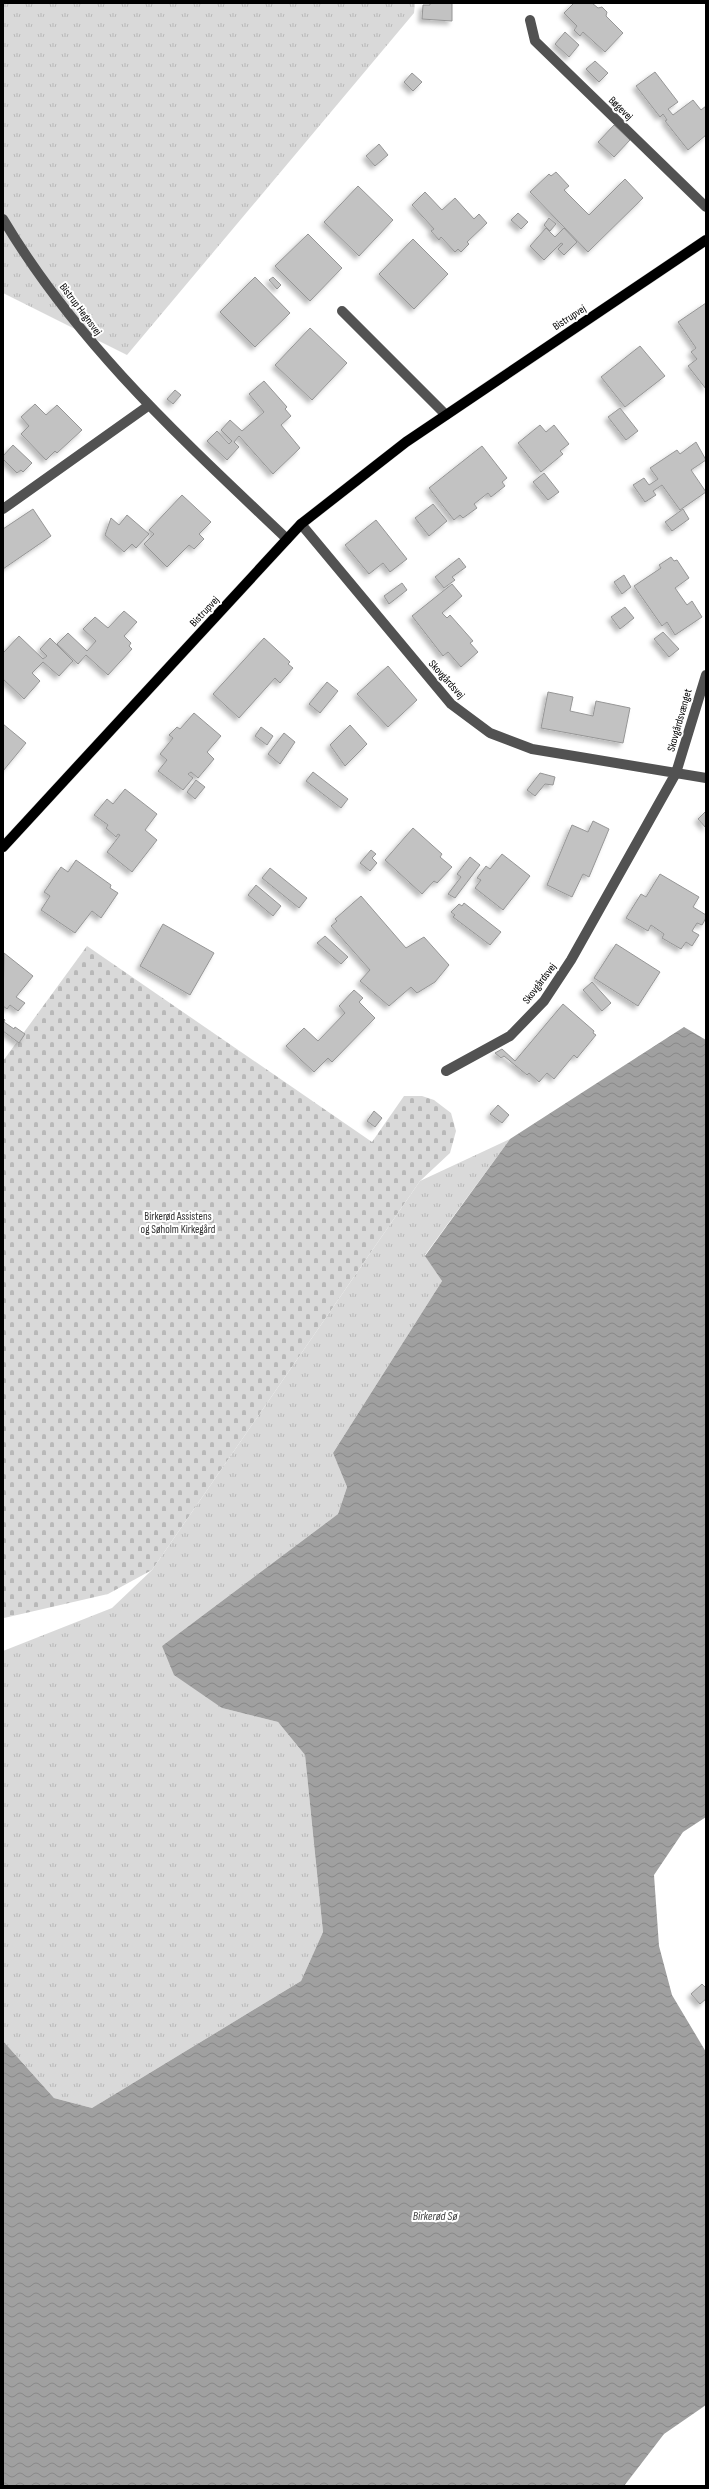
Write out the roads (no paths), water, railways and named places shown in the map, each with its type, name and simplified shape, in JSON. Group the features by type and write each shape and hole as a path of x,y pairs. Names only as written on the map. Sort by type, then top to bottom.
{"main road":[{"name":"Bistrupvej","path":"3,847 301,524 406,442 706,240"}],"street":[{"name":"Bøgevej","path":"530,20 535,41 706,207"},
{"name":"Bistrup Hegnsvej","path":"3,219 20,247 95,348 148,406 287,539"},
{"path":"342,311 446,415"},
{"path":"3,508 148,406"},
{"name":"Skovgårdsvej","path":"301,524 451,704 490,733 532,750 706,778"},
{"name":"Skovgårdsvænget","path":"676,773 706,675"},
{"name":"Skovgårdsvej","path":"446,1071 510,1036 544,1001 571,960 676,773"}],"water":[{"name":"Birkerød Sø","path":"684,1027 706,1040 706,1817 683,1832 654,1875 659,1946 672,1995 706,2052 706,2405 664,2434 624,2486 3,2486 3,2041 54,2098 92,2108 301,1981 323,1932 305,1755 278,1722 222,1708 174,1675 162,1646 338,1514 347,1487 333,1453 442,1281 425,1256 510,1139"}],"park label":[{"name":"Birkerød Assistens og Søholm Kirkegård","path":"178,1222"}]}
